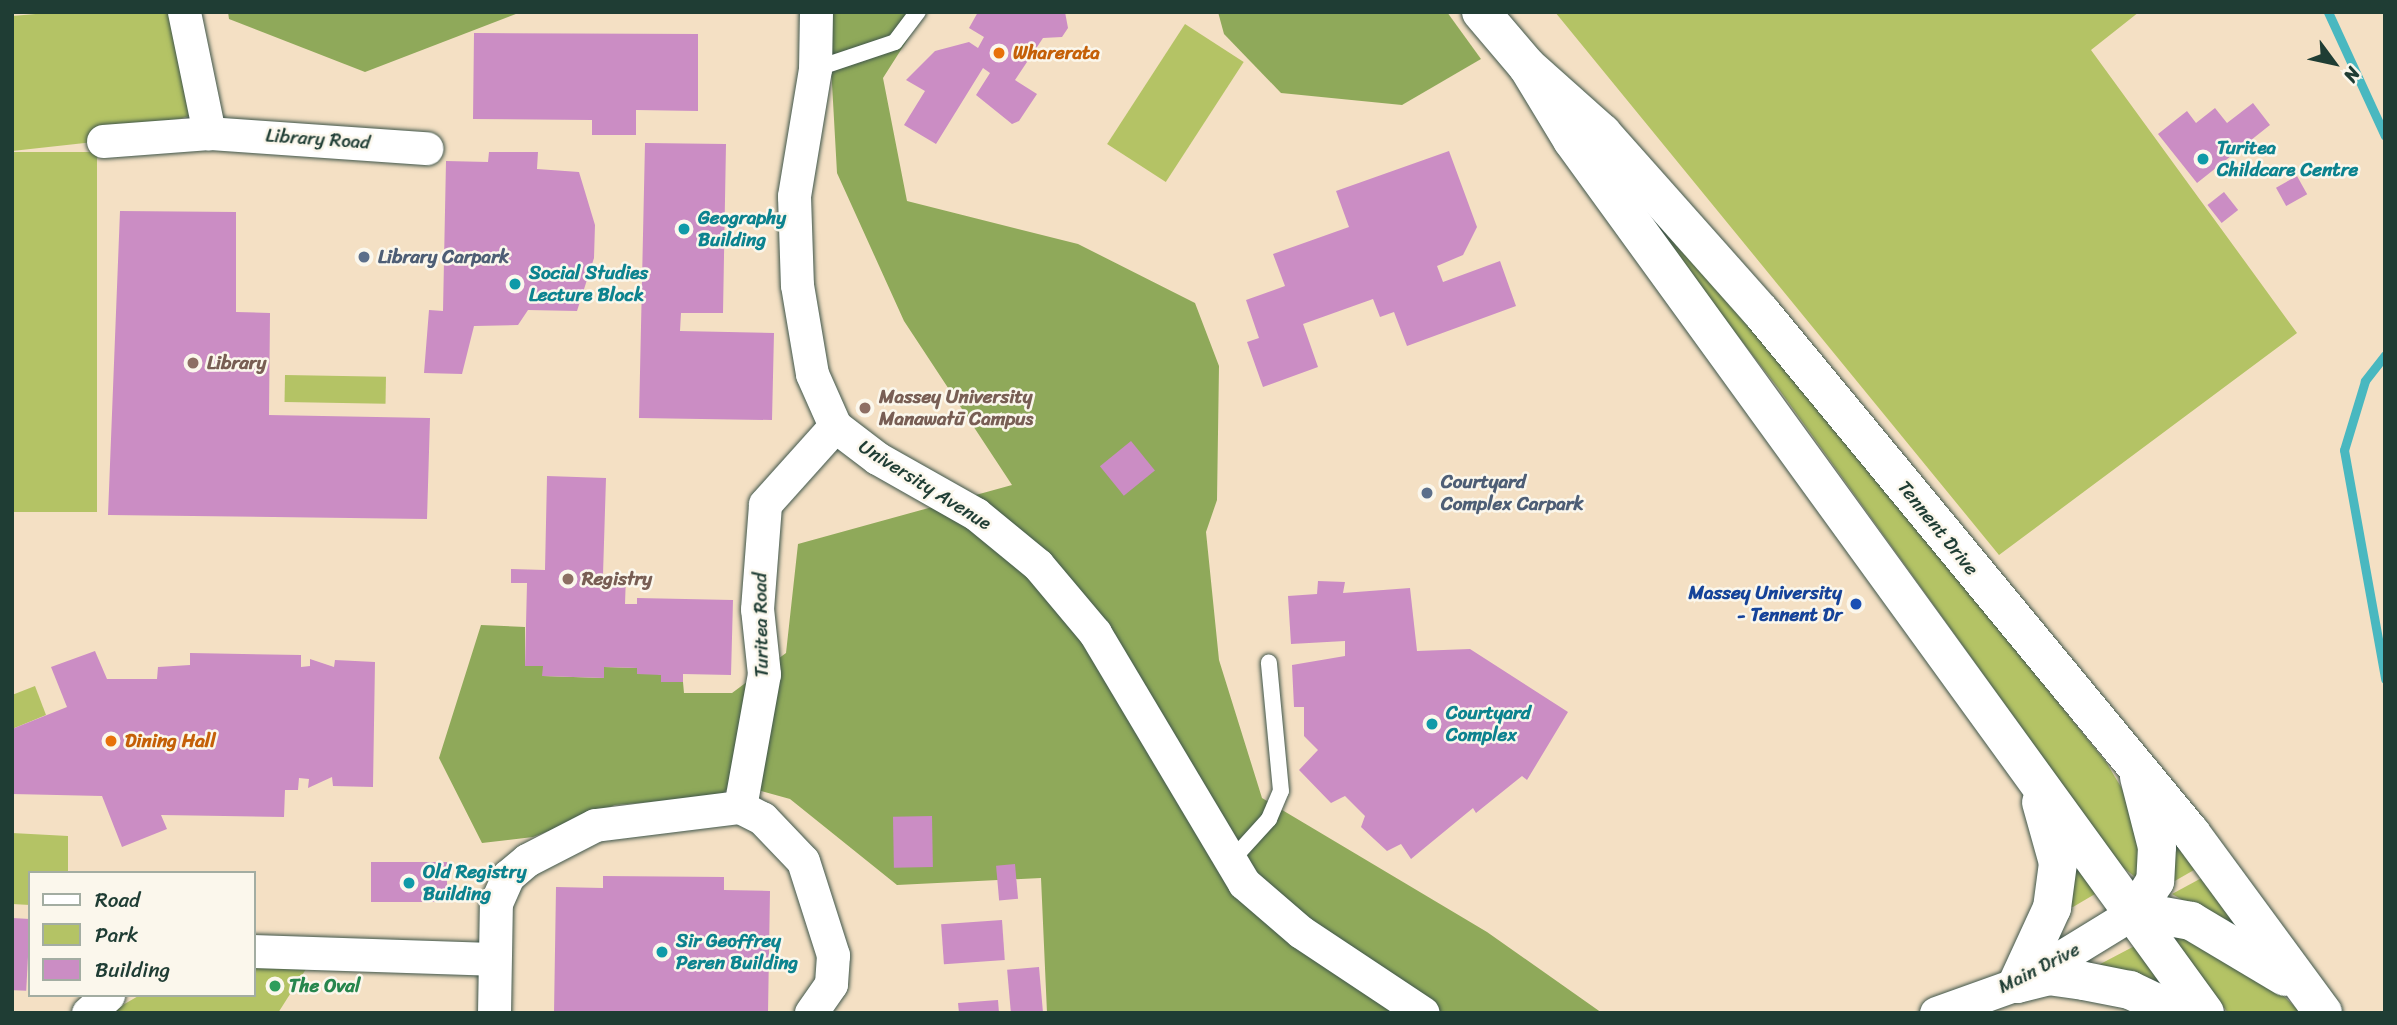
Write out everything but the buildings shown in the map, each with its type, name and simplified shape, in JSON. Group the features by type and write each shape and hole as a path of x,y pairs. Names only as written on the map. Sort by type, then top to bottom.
{"main road":[{"name":"Tennent Drive","path":"1481,12 1527,66 1602,133 1761,312 2136,765 2311,999"},
{"name":"Tennent Drive","path":"1527,66 1572,139 2033,780 2136,911 2205,1013"},
{"path":"2136,765 2157,847 2155,881 2136,911 2191,921 2311,999"},
{"path":"2017,984 2052,908 2058,863 2033,780"},
{"path":"2017,984 2048,976 2084,981 2130,990 2178,1013"}],"street":[{"path":"184,12 209,133"},
{"name":"University Avenue","path":"816,12 815,69 794,196 797,285 812,374 835,426 877,458 976,514 1068,597 1128,685 1244,883 1301,932 1423,1013"},
{"name":"Library Road","path":"103,141 209,133 426,148"},
{"name":"Turitea Road","path":"740,807 764,674 757,609 765,504 835,426"},
{"path":"494,1013 490,959 496,903 508,876 527,860 595,825 740,807 762,818 803,861 833,955 831,984 811,1013"},
{"name":"Main Drive","path":"1936,1013 2017,984 2136,911"},
{"path":"256,951 490,959"},
{"path":"88,1013 106,997"}],"lane":[{"path":"815,69 895,42 918,12"},
{"path":"1230,862 1269,819 1282,791 1269,663"}],"green space":[{"path":"59,12 168,12 189,116 103,141 12,151 12,16"},
{"path":"228,12 521,12 365,72 229,19"},
{"path":"828,12 925,12 883,78 907,201 1078,244 1195,303 1219,366 1217,500 1206,532 1219,660 1262,798 1487,932 1602,1013 1047,1013 1041,878 897,885 790,799 732,783 721,796 615,805 533,837 482,843 439,758 481,625 525,627 525,665 543,666 543,676 603,678 604,667 637,668 661,675 661,682 683,682 684,693 732,693 786,653 798,544 1012,485 904,321 837,173"},
{"path":"1218,12 1447,12 1481,59 1402,105 1281,93 1224,34"},
{"path":"1555,12 2139,12 2091,50 2297,333 1999,555"},
{"path":"1185,24 1244,62 1166,182 1107,144"},
{"path":"1564,110 1740,308 2106,762 2136,812 2143,883 2121,866 1778,388"},
{"path":"12,152 97,152 97,512 12,512"},
{"path":"285,375 386,377 386,404 285,402"},
{"path":"35,686 46,715 12,729 12,695"},
{"path":"2059,822 2095,894 2073,907 2066,908"},
{"path":"12,833 68,836 68,871 28,871 28,905 12,904"},
{"path":"2173,840 2201,866 2166,886"},
{"path":"2209,874 2263,946 2172,894"},
{"path":"2164,925 2254,967 2301,1013 2228,1013"},
{"path":"2146,940 2162,984 2135,973 2087,971"},
{"name":"The Oval","path":"256,967 306,969 278,1013 109,1013 137,997 256,997"}],"waterway":[{"path":"2328,12 2385,136"},
{"path":"2385,355 2365,381 2344,450 2385,679"}],"place":[{"name":"Wharerata","path":"999,53"},
{"name":"Turitea Childcare Centre","path":"2203,159"},
{"name":"Geography Building","path":"684,229"},
{"name":"Library Carpark","path":"364,257"},
{"name":"Social Studies Lecture Block","path":"515,284"},
{"name":"Library","path":"193,363"},
{"name":"Massey University Manawatū Campus","path":"865,408"},
{"name":"Courtyard Complex Carpark","path":"1427,493"},
{"name":"Registry","path":"568,579"},
{"name":"Massey University - Tennent Dr","path":"1856,604"},
{"name":"Courtyard Complex","path":"1432,724"},
{"name":"Dining Hall","path":"111,741"},
{"name":"Old Registry Building","path":"409,883"},
{"name":"Sir Geoffrey Peren Building","path":"662,952"},
{"name":"The Oval","path":"275,986"}]}
